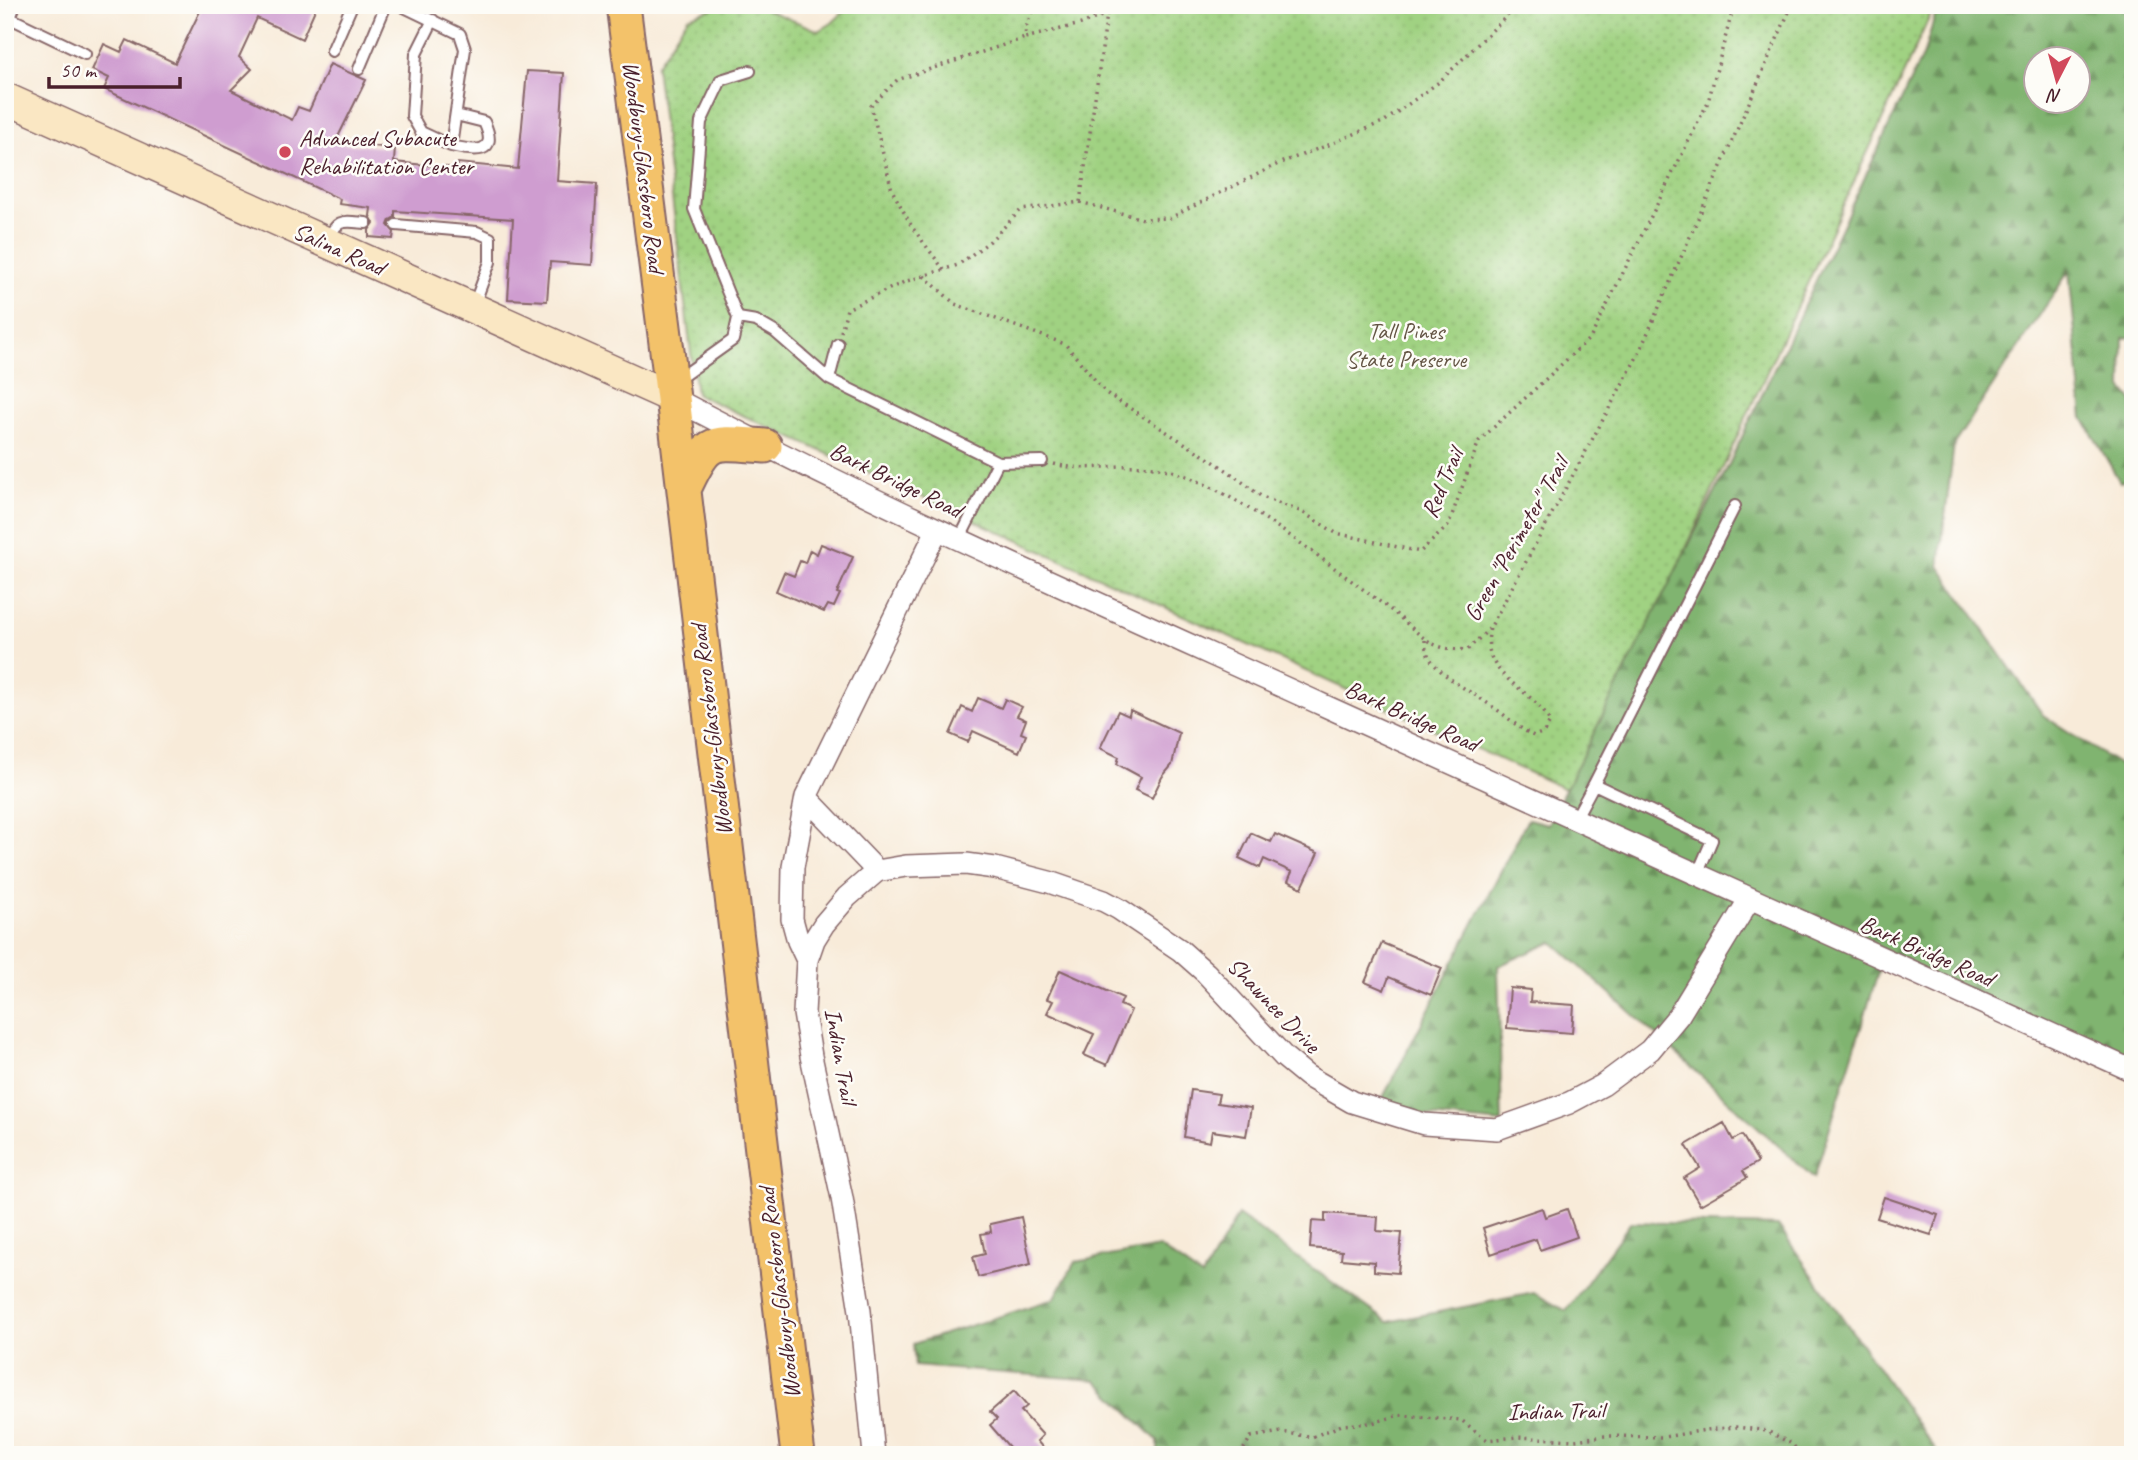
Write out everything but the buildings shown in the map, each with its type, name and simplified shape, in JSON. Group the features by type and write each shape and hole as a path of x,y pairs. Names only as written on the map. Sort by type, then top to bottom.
{"main road":[{"name":"Woodbury-Glassboro Road","path":"623,5 673,391 798,1455"},
{"path":"684,489 698,458 706,448 721,444 765,446"}],"street":[{"name":"Salina Road","path":"5,98 473,308 673,391"},
{"name":"Bark Bridge Road","path":"673,391 765,446 937,530 1749,900 2133,1071"},
{"name":"Indian Trail","path":"874,1455 860,1311 844,1210 804,1013 807,960 797,941 792,919 793,867 806,797 937,530"},
{"path":"806,797 877,871 846,897 824,924 814,940 807,960"},
{"name":"Shawnee Drive","path":"877,871 906,866 966,864 995,868 1049,882 1104,901 1181,950 1224,990 1284,1058 1307,1076 1352,1102 1384,1113 1424,1124 1463,1128 1497,1129 1569,1103 1603,1085 1650,1050 1679,1015 1749,900"}],"lane":[{"path":"5,31 15,5"},
{"path":"332,51 352,5"},
{"path":"359,69 386,5"},
{"path":"400,5 460,34 465,49 451,146"},
{"path":"10,18 85,54"},
{"path":"433,20 416,54 412,116 421,132 451,146 474,152 486,145 489,134 484,122 456,115"},
{"path":"673,391 733,340 738,318 694,209 701,122 721,80 750,71"},
{"path":"327,243 335,225 341,222 366,223"},
{"path":"397,225 477,232 490,238 490,262 473,308"},
{"path":"738,318 755,321 775,332 830,379 998,462 1042,461"},
{"path":"830,379 838,344"},
{"path":"959,540 998,462"},
{"path":"1575,819 1735,506"},
{"path":"1594,783 1712,840 1697,875"}],"path":[{"path":"1025,38 1026,27 1035,5"},
{"path":"944,270 912,227 892,190 871,106 897,80 1138,5"},
{"path":"838,344 847,309 904,282 958,265 990,242 1021,210 1080,202 1143,219 1170,218 1280,163 1385,121 1439,82 1518,5"},
{"name":"Red Trail","path":"924,276 955,304 1065,344 1106,393 1228,471 1262,497 1301,512 1336,533 1420,551 1448,526 1479,441 1591,337 1708,102 1734,5"},
{"name":"Green \"Perimeter\" Trail","path":"1042,461 1073,469 1135,465 1157,467 1201,481 1271,524 1425,640 1443,648 1467,650 1490,628 1638,355 1792,5"},
{"path":"1080,202 1107,14"},
{"path":"1425,640 1426,649 1435,664 1448,675 1523,731 1534,736 1544,732 1550,722 1544,709 1495,668 1489,645 1490,628"},
{"name":"Indian Trail","path":"1240,1455 1251,1437 1281,1432 1312,1437 1342,1425 1372,1423 1399,1415 1461,1420 1487,1440 1526,1437 1575,1440 1605,1436 1664,1437 1736,1427 1767,1432 1792,1444 1801,1455"}],"green space":[{"name":"Tall Pines State Preserve","path":"722,5 755,5 819,31 851,5 1935,5 1574,793 696,394 656,66 688,17"},
{"path":"1938,5 2133,5 2133,337 2123,338 2122,388 2133,401 2133,478 2120,482 2083,418 2069,271 1954,444 1939,566 2043,715 2133,774 2133,876 2130,882 2133,884 2133,1070 1883,957 1814,1178 1553,942 1498,966 1502,1123 1376,1111 1528,819 1548,824 1724,475 1925,50"},
{"path":"1238,1215 1388,1322 1534,1293 1566,1311 1631,1222 1778,1226 1939,1455 1158,1455 1158,1441 1096,1380 915,1366 913,1344 1054,1299 1075,1262 1159,1247 1202,1277"}],"place":[{"name":"Advanced Subacute Rehabilitation Center","path":"285,152"}]}
